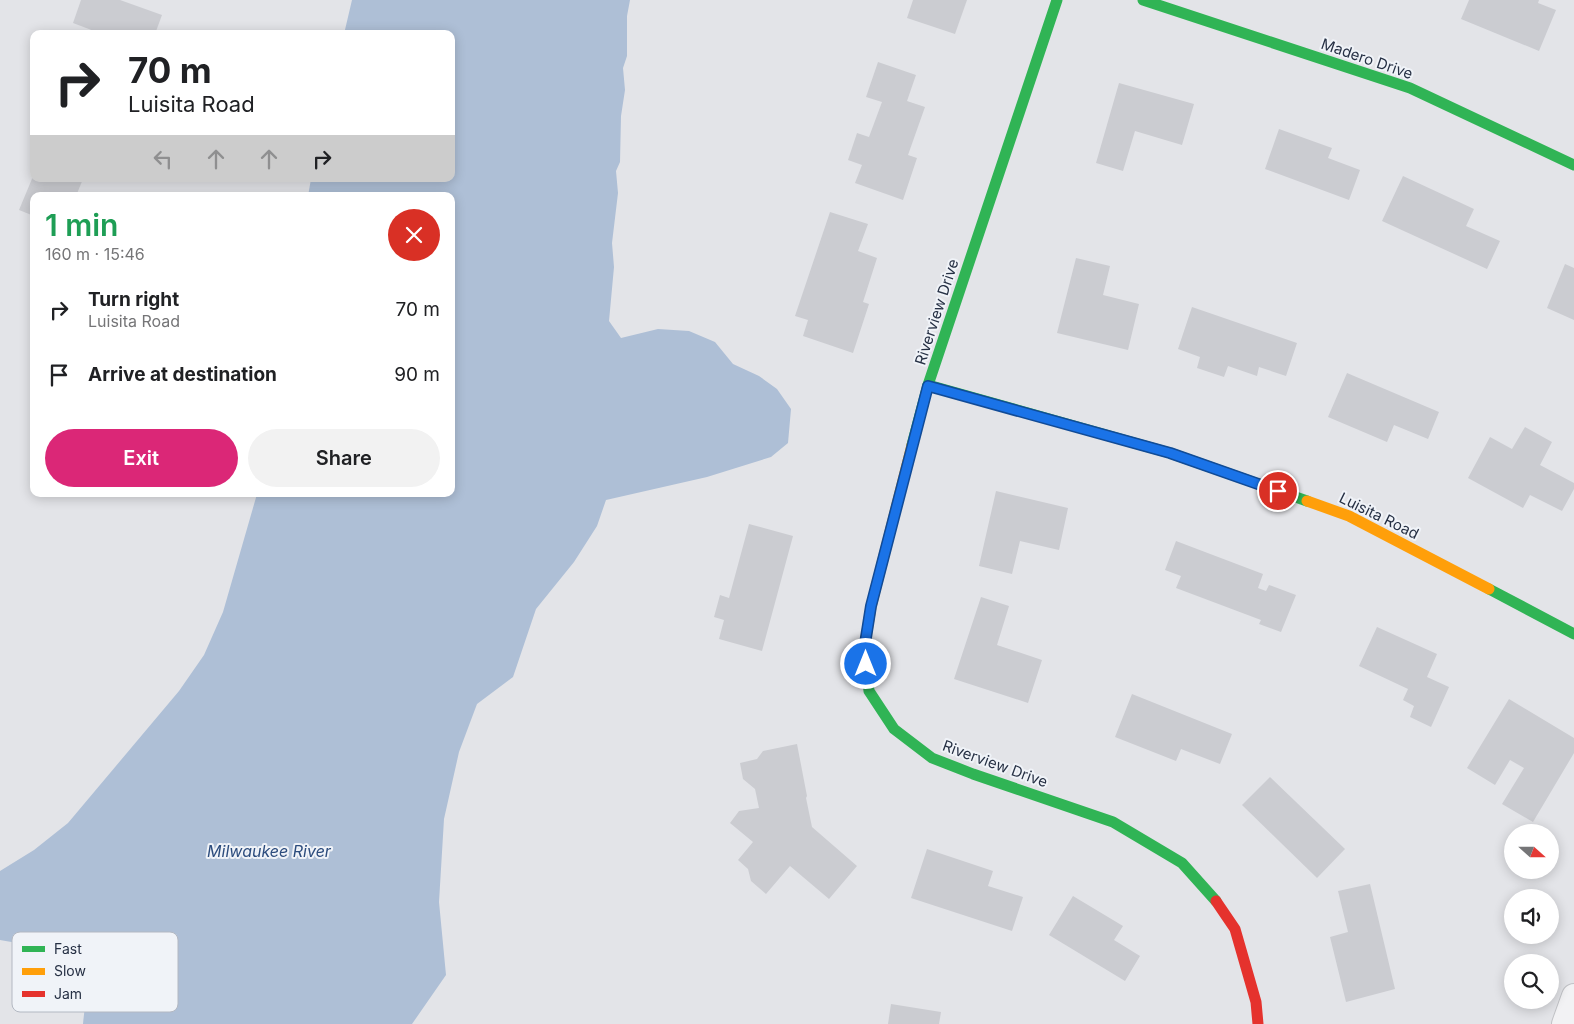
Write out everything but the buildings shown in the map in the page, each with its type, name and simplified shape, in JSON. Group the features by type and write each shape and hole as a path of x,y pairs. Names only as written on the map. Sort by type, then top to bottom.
{"street":[{"name":"Riverview Drive","path":"1057,0 928,386 871,606 864,650 869,691 894,729 932,758 972,774 1114,822 1182,863 1211,894 1235,929 1256,1002 1258,1024"},
{"name":"Madero Drive","path":"1143,0 1410,88 1574,165"},
{"name":"Luisita Road","path":"928,386 1170,453 1349,516 1574,634"},
{"path":"1564,1024 1574,996"}],"water":[{"name":"Milwaukee River","path":"352,0 630,0 627,16 627,56 623,68 625,90 621,116 620,162 616,171 618,193 612,243 614,267 609,321 621,338 658,329 689,331 715,342 733,364 759,376 777,389 791,409 788,443 771,457 707,477 606,500 597,526 574,562 536,609 513,677 477,704 459,752 444,819 439,902 446,975 412,1024 83,1024 84,1012 178,1012 178,932 12,932 12,942 0,940 0,871 34,850 68,823 179,691 204,655 223,612 256,497 455,497 455,192 309,192 310,182 455,182 455,30 345,30"}],"traffic: fast":[{"path":"912,445 928,385 1057,0"},
{"path":"1143,0 1410,88 1574,165"},
{"path":"928,385 1170,453 1307,501"},
{"path":"1489,589 1574,634"},
{"path":"865,657 869,691 894,729 932,758 1113,822 1182,863 1216,901"}],"traffic: slow":[{"path":"865,657 864,650 871,607 912,445"},
{"path":"1307,501 1349,516 1489,589"}],"traffic: jam":[{"path":"1216,901 1235,929 1256,1002 1258,1024"}],"route":[{"path":"866,664 864,650 871,606 928,386 1170,453 1278,491"}]}
